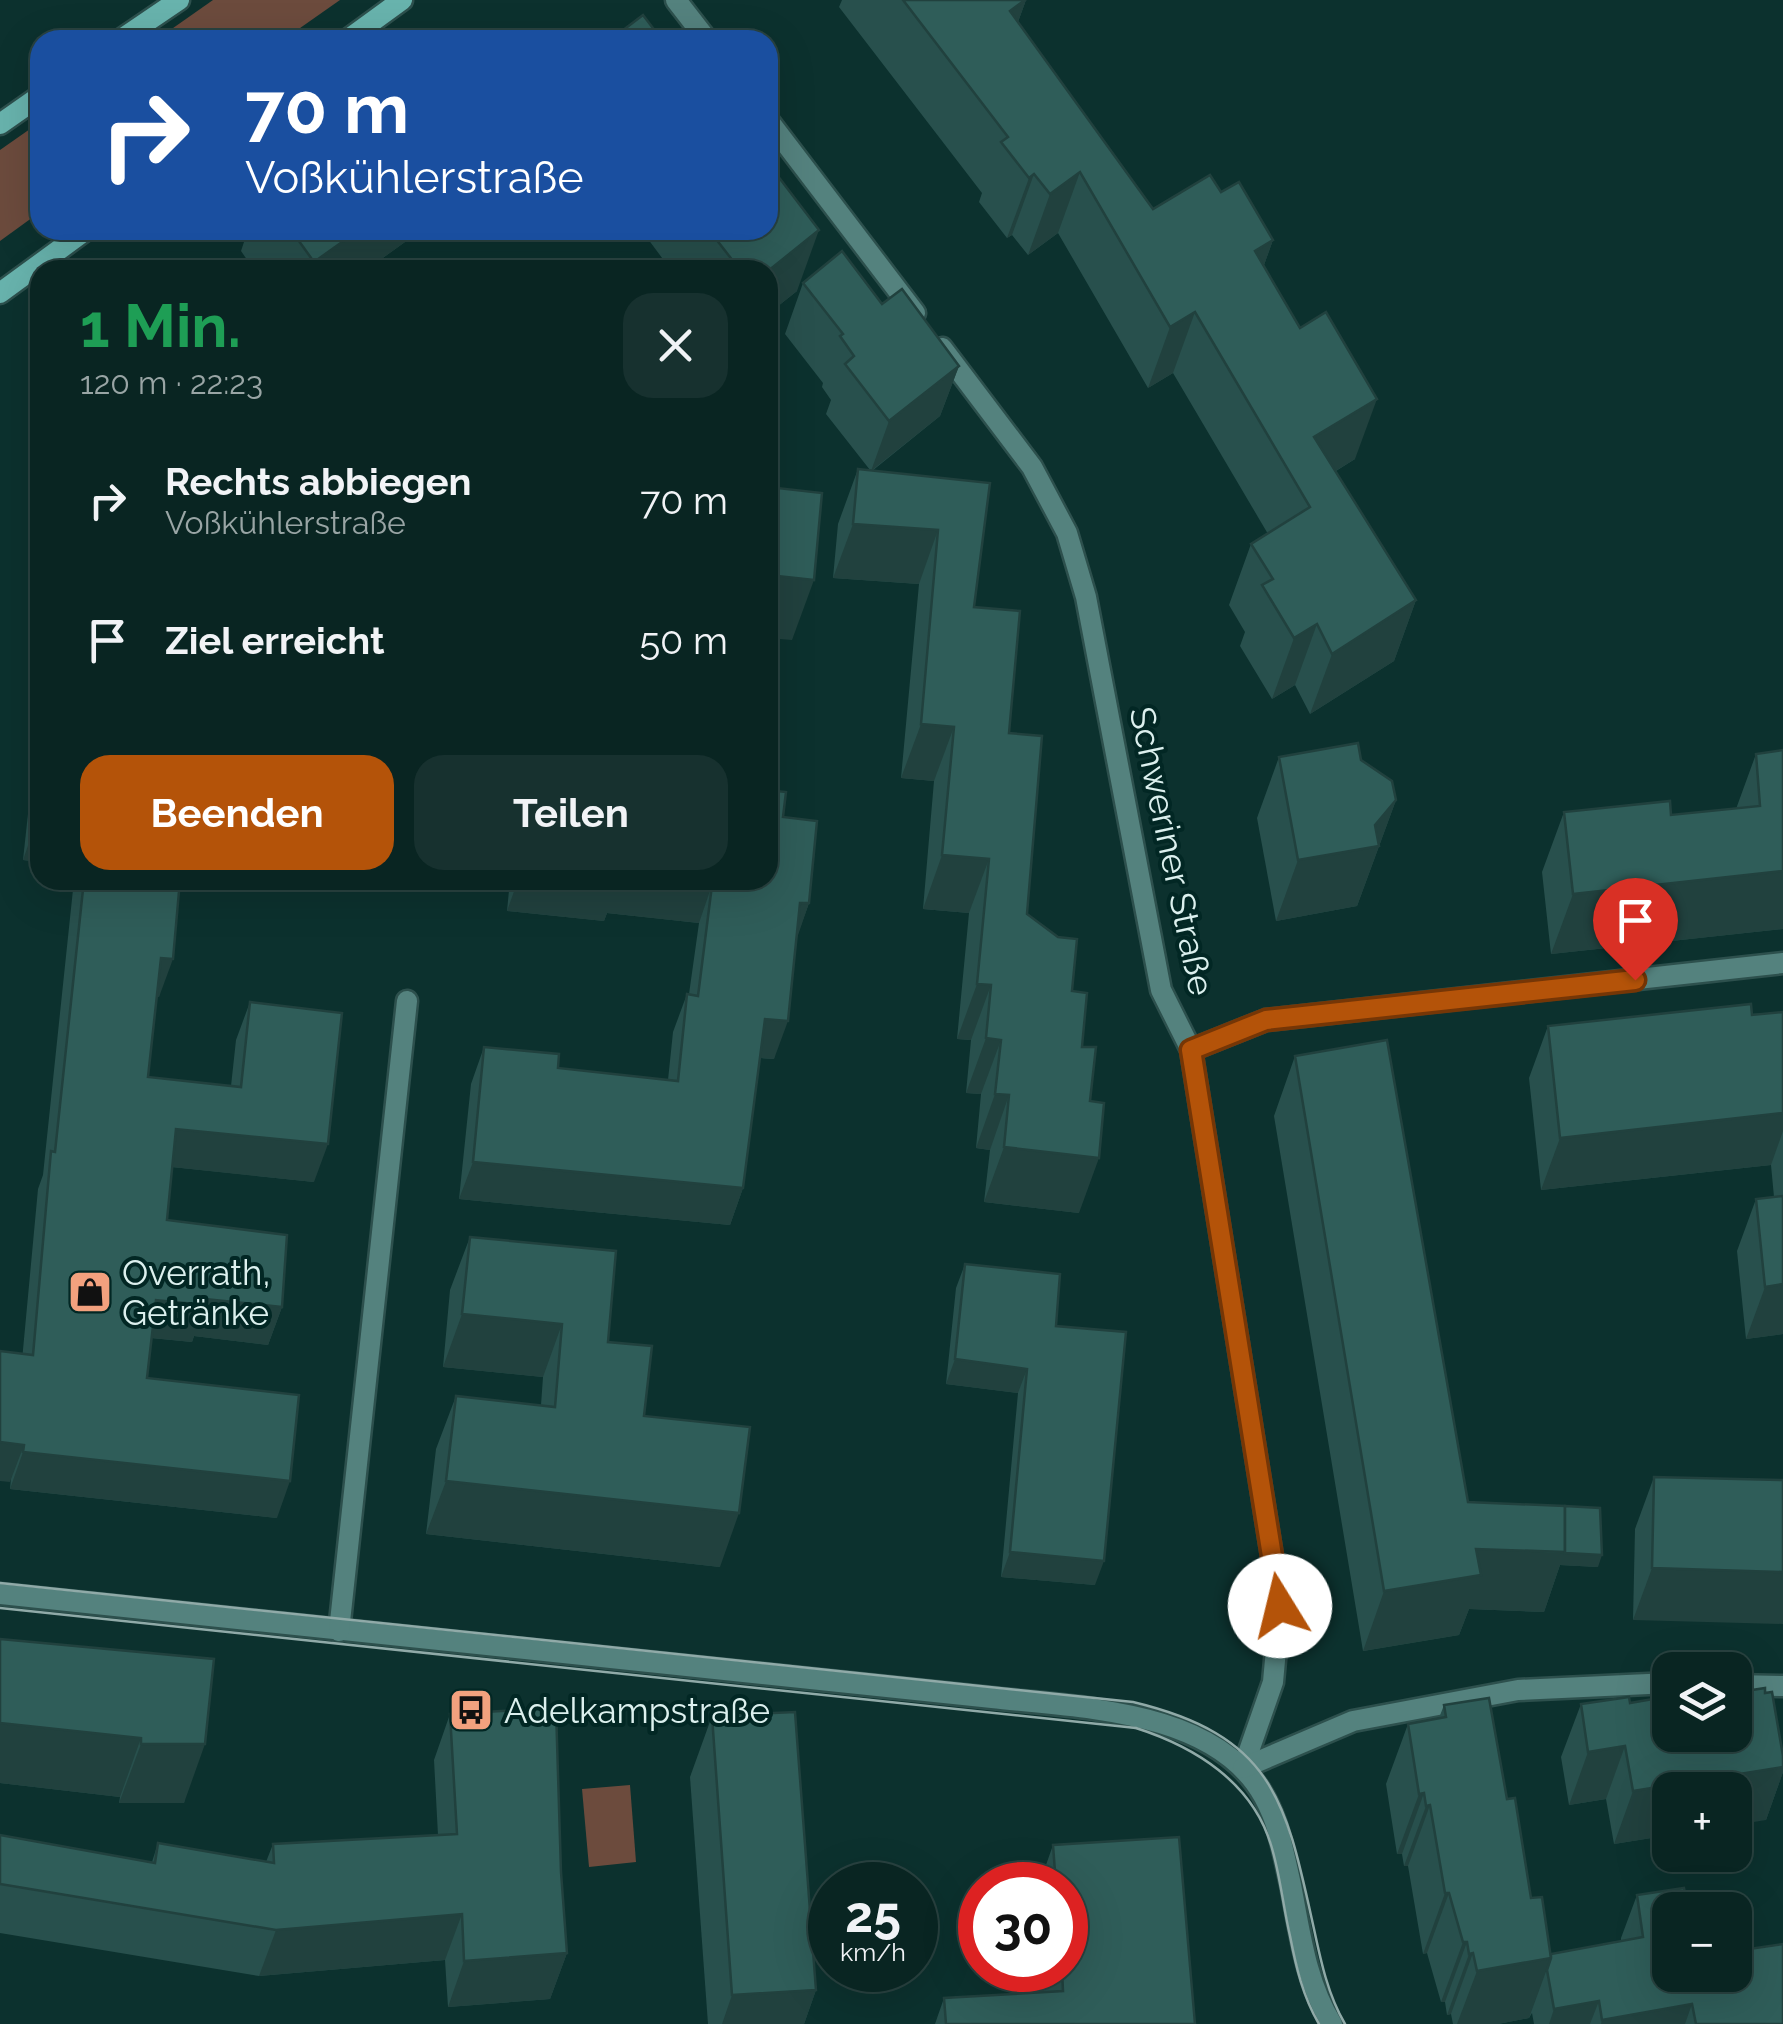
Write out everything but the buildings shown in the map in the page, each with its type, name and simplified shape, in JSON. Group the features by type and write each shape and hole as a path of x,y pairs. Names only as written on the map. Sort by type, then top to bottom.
{"main road":[{"path":"135,30 179,0"},
{"path":"361,30 402,0"},
{"path":"0,124 30,103"},
{"path":"45,260 72,240"},
{"path":"0,293 30,271"}],"street":[{"path":"676,0 699,30"},
{"name":"Schweriner Straße","path":"778,133 1032,467 1067,534 1086,598 1161,990 1191,1050 1280,1606 1273,1682 1244,1768"},
{"path":"1191,1050 1266,1020 1783,963"},
{"path":"339,1630 407,1001"},
{"path":"0,1594 1132,1715 1173,1728 1210,1744 1244,1768 1263,1796 1280,1834 1309,1973 1332,2024"},
{"path":"1244,1768 1353,1721 1518,1690 1652,1682"},
{"path":"1752,1685 1783,1686"}],"shaded area":[{"path":"213,0 340,0 297,30 170,30"},
{"path":"30,129 30,219 0,241 0,150"},
{"path":"630,1785 636,1862 589,1867 582,1789"}],"tram line":[{"path":"0,1583 1133,1702 1180,1716 1217,1734 1245,1755 1282,1810 1326,1978 1345,2024"},
{"path":"0,1608 1136,1728 1200,1757 1235,1785 1250,1803 1271,1845 1298,1970 1319,2024"}],"place":[{"name":"Overrath, Getränke","path":"90,1292"},
{"name":"Adelkampstraße","path":"471,1710"}],"route":[{"path":"1280,1606 1191,1050 1266,1020 1635,980"}]}
